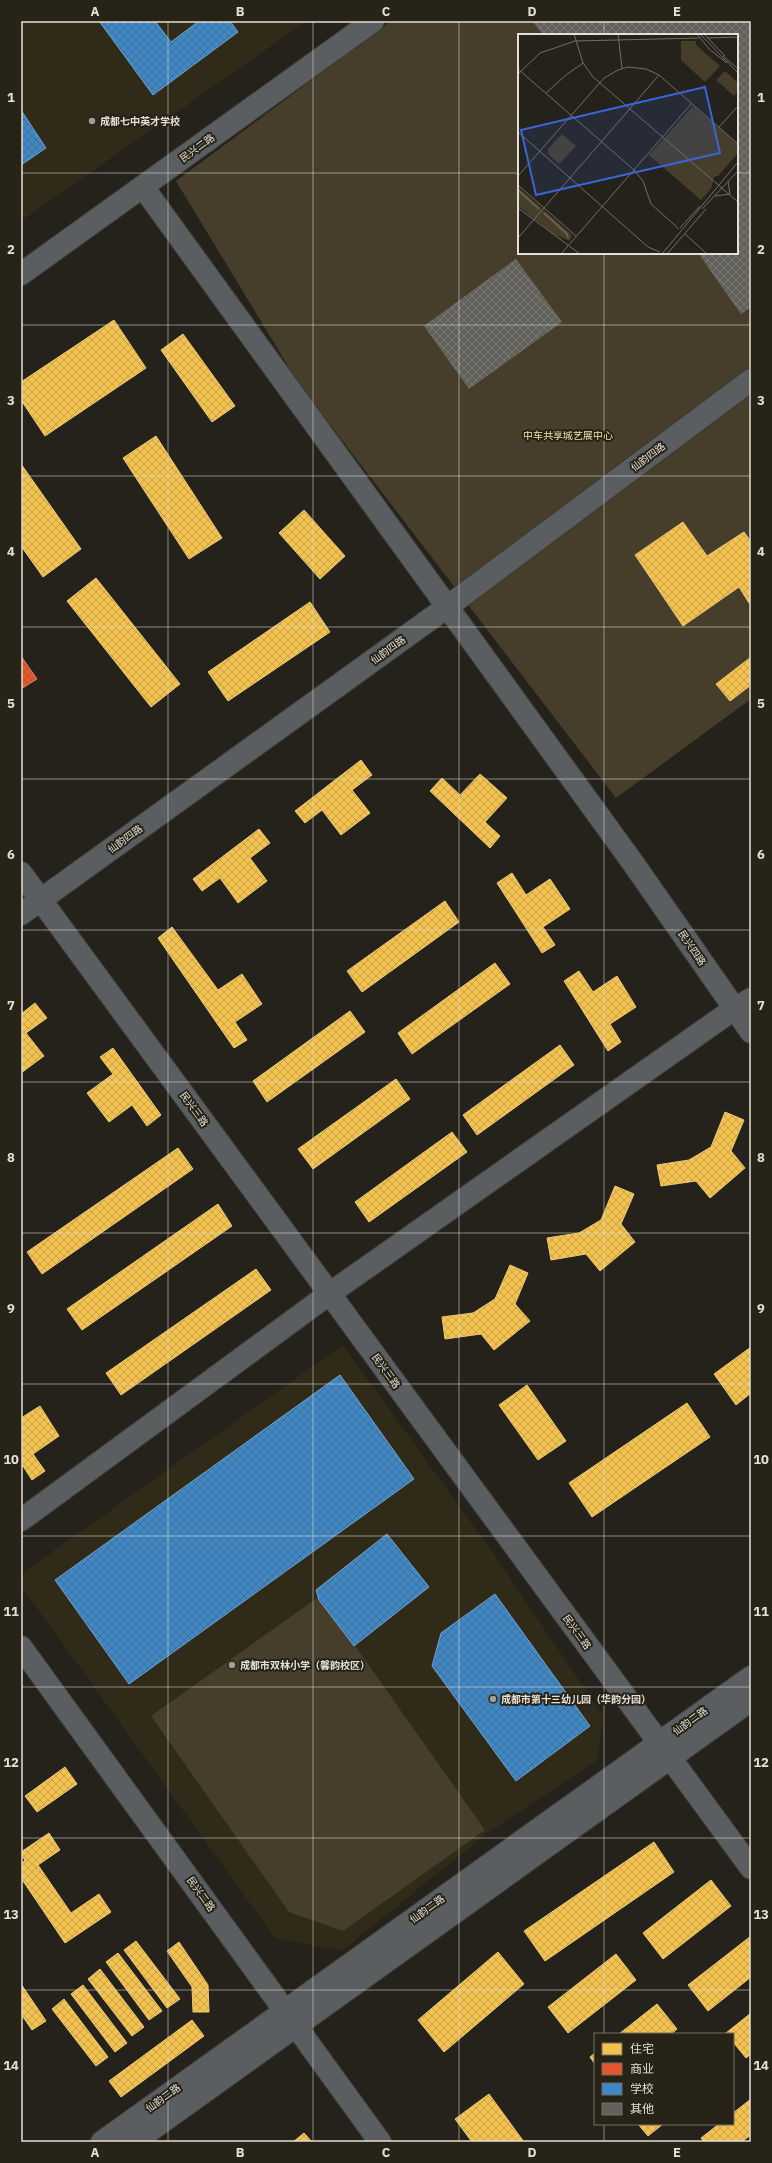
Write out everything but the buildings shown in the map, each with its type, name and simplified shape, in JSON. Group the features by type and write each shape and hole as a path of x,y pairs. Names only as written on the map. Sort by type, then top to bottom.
{"street":[{"name":"民兴二路","path":"21,274 373,21"},
{"name":"民兴四路","path":"143,187 633,863 743,1004 751,1032"},
{"name":"仙韵四路","path":"21,914 447,607 751,380"},
{"name":"民兴三路","path":"21,873 751,1868"},
{"path":"21,1520 329,1294 743,1004"},
{"name":"民兴二路","path":"21,1647 291,2017 380,2142"},
{"name":"仙韵二路","path":"102,2142 291,2017 664,1750 751,1677"},
{"name":"仙韵二路","path":"664,1750 751,1700"},
{"name":"仙韵二路","path":"134,2142 291,2017"}],"shaded area":[{"name":"成都七中英才学校","path":"21,21 307,21 21,221"},
{"name":"成都市双林小学（馨韵校区）","path":"343,1345 501,1564 603,1716 597,1760 490,1831 342,1951 275,1938 21,1586 21,1574"}],"green space":[{"name":"中车共享城艺展中心","path":"391,21 751,21 751,699 616,798 299,384 176,181"},
{"path":"320,1596 485,1830 343,1931 289,1912 151,1716"}],"place":[{"name":"成都七中英才学校","path":"92,121"},
{"name":"成都市双林小学（馨韵校区）","path":"232,1665"},
{"name":"成都市第十三幼儿园（华韵分园）","path":"493,1699"}]}
